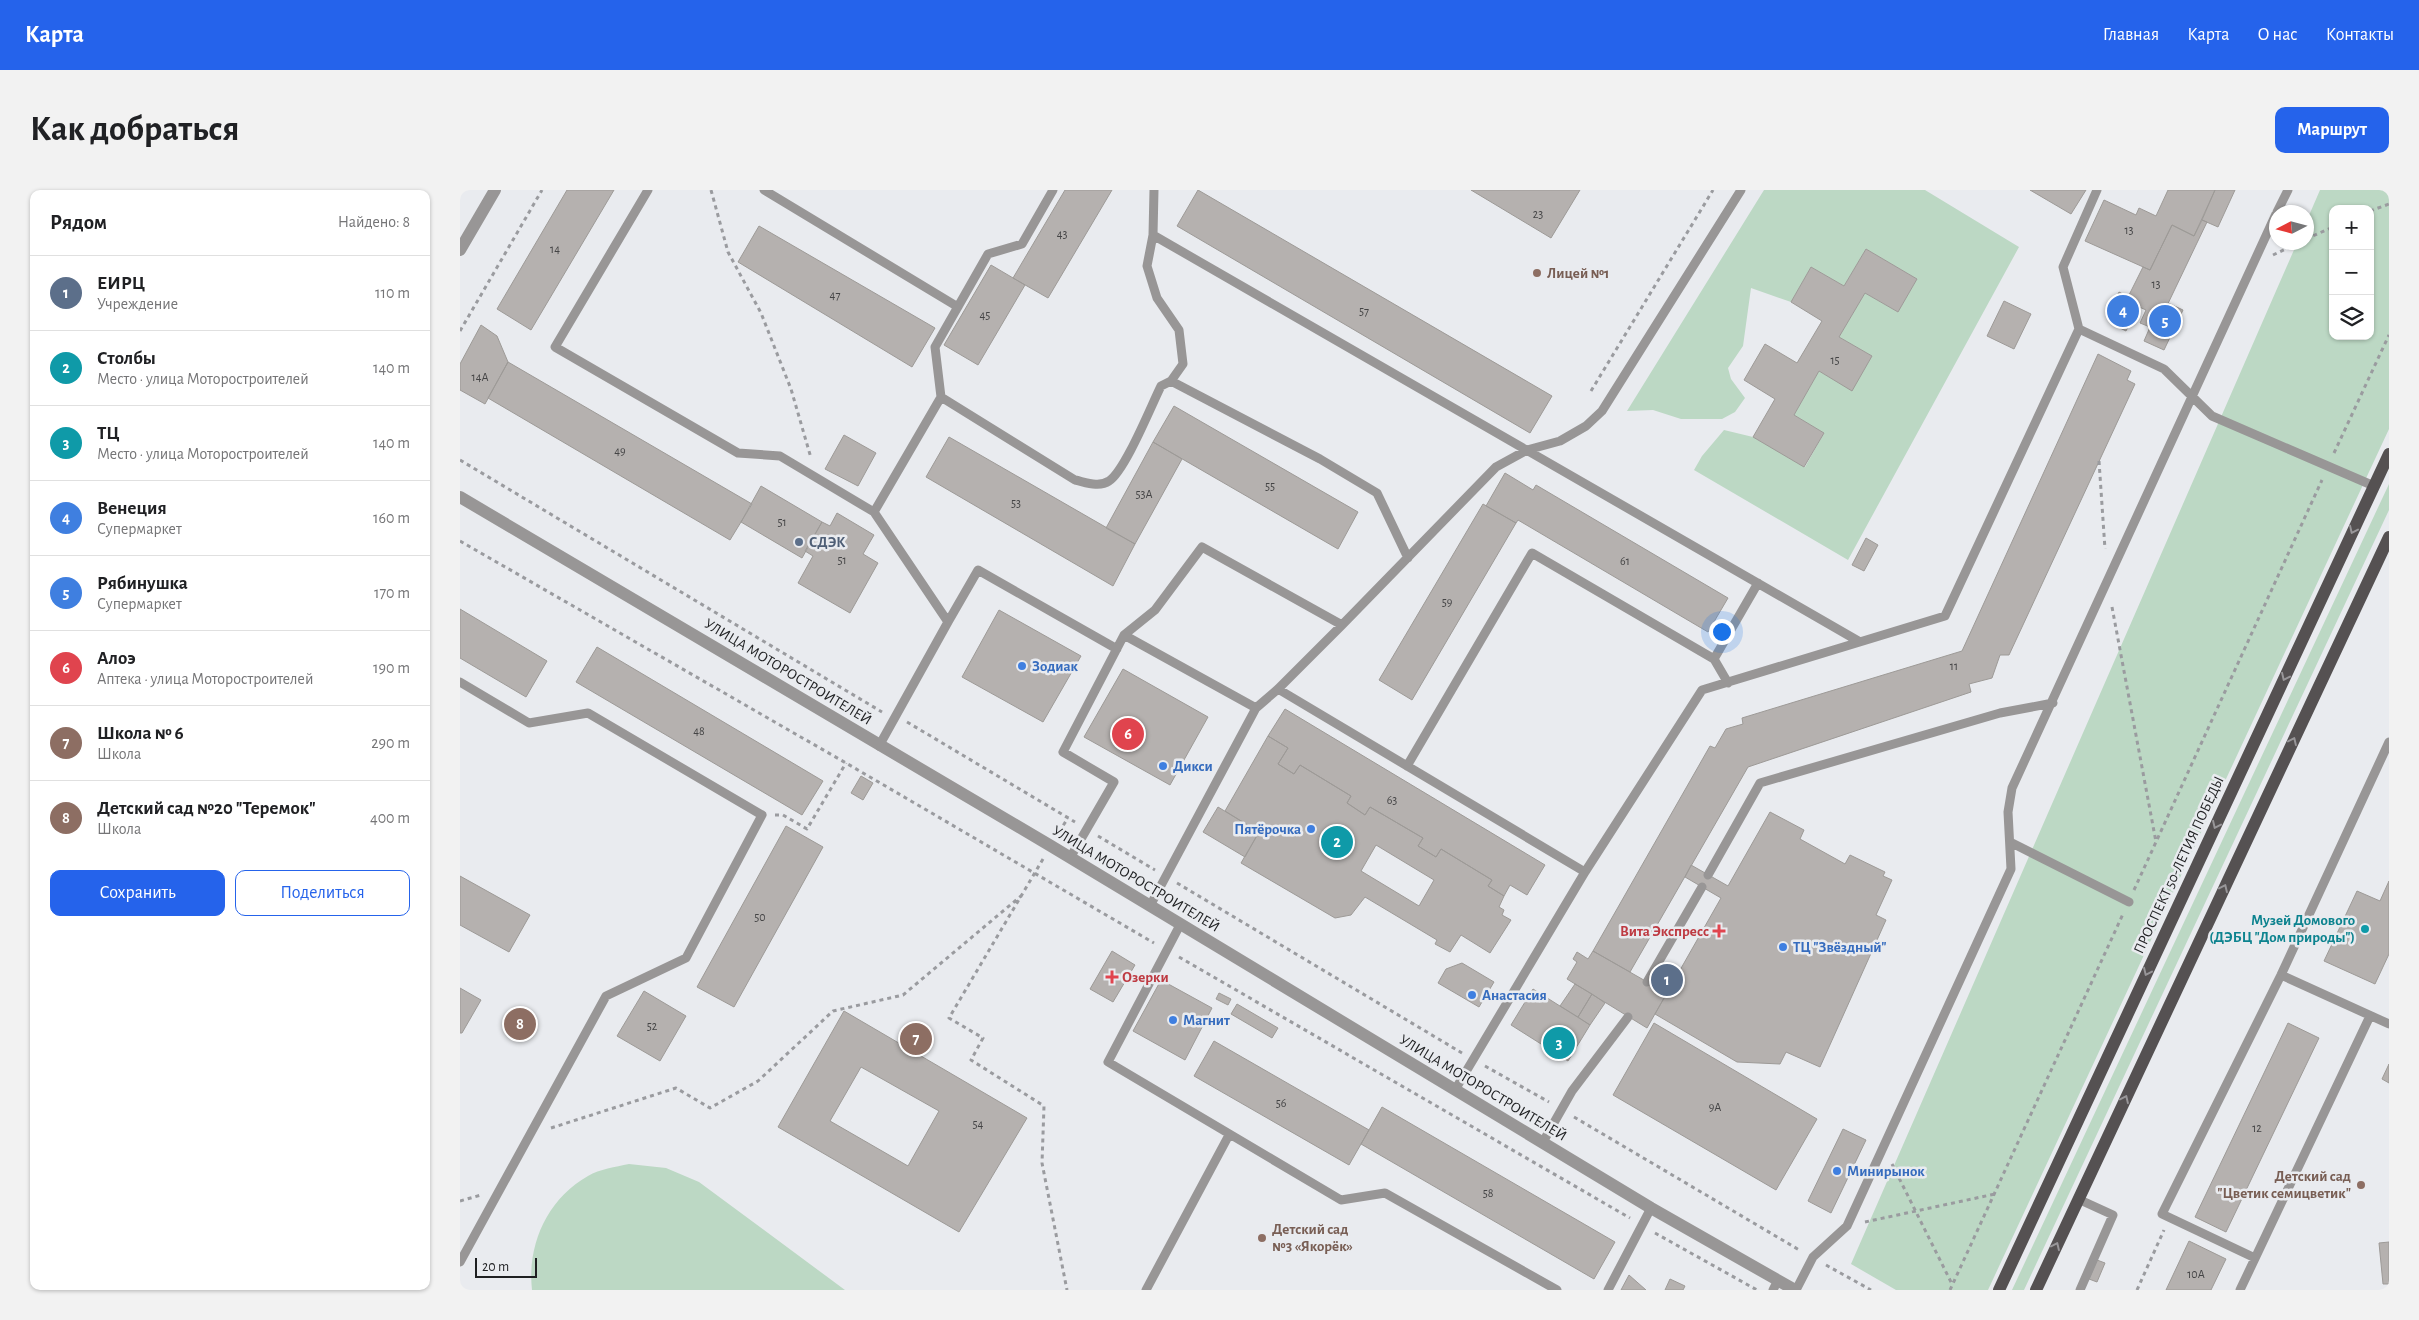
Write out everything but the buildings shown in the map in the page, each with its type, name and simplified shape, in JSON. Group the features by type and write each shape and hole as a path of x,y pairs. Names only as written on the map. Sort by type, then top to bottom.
{"main road":[{"name":"ПРОСПЕКТ 50-ЛЕТИЯ ПОБЕДЫ","path":"1999,1290 2389,454"},
{"path":"2036,1290 2389,537"}],"street":[{"path":"460,250 496,190"},
{"name":"УЛИЦА МОТОРОСТРОИТЕЛЕЙ","path":"460,496 1070,858 1543,1142 1776,1285 1795,1290"}],"lane":[{"path":"648,190 555,347 738,454 780,456 874,512 948,622"},
{"path":"764,190 958,307"},
{"path":"874,512 942,398 935,347 988,254 1022,244 1053,190"},
{"path":"942,398 1075,480 1098,485 1110,481 1127,458 1161,386 1171,381 1183,364 1179,330 1157,298 1147,266 1153,235 1154,190"},
{"path":"1150,906 1256,708 1278,689 1342,625 1496,467 1527,450 1560,441 1586,426 1602,411 1742,190"},
{"path":"1455,1090 1585,872 1702,690 1945,616 2080,329 2063,267 2097,190"},
{"path":"2281,205 2288,190"},
{"path":"1795,1290 1813,1257 1847,1226 2011,868 2008,812 2012,788 2053,703 2269,230"},
{"path":"1153,235 1860,642"},
{"path":"2080,329 2164,368 2212,416 2374,486"},
{"path":"1171,381 1320,459 1377,493 1408,558"},
{"path":"1070,858 1114,782 1063,752 1124,635 1155,610 1202,547 1342,625"},
{"path":"1407,766 1532,553 1714,659 1728,683"},
{"path":"879,746 978,570 1116,649"},
{"path":"1714,659 1758,583"},
{"path":"1124,635 1256,708"},
{"path":"460,682 529,723 588,713 762,815 686,958 606,996 460,1262"},
{"path":"1278,689 1585,872"},
{"path":"1708,875 1760,783 2000,713 2053,703"},
{"path":"2255,1258 2162,1214 2280,974 2389,742"},
{"path":"2010,842 2129,902"},
{"path":"1647,982 1702,887"},
{"path":"1180,925 1108,1062 1341,1200 1385,1193 1557,1290"},
{"path":"2280,974 2389,1024"},
{"path":"2240,1290 2370,1016"},
{"path":"1543,1142 1572,1091 1628,1017"},
{"path":"1146,1290 1229,1135"},
{"path":"2078,1199 2113,1216 2080,1290"},
{"path":"1608,1290 1651,1208"}],"path":[{"path":"460,332 542,190"},
{"path":"712,190 728,252 764,321 791,389 817,478"},
{"path":"1591,391 1713,190"},
{"path":"2374,210 2389,204"},
{"path":"2314,235 2329,229"},
{"path":"1950,1290 2389,334"},
{"path":"460,460 895,718 1068,818"},
{"path":"2099,461 2106,554"},
{"path":"460,541 846,762 1167,950 1757,1290"},
{"path":"2108,582 2156,842"},
{"path":"762,815 783,815 807,829 846,762"},
{"path":"1035,872 949,1018 983,1038 971,1060 1044,1106 1042,1163 1067,1290"},
{"path":"544,1130 676,1088 710,1108 758,1081 833,1011 903,995 1021,896"},
{"path":"1884,1146 1952,1284"},
{"path":"460,1201 499,1191"},
{"path":"1847,1226 1995,1194"},
{"path":"2137,1290 2164,1230"}],"green space":[{"path":"1764,190 1925,190 2019,247 1848,560 1694,470 1702,456 1724,430 1753,437 1805,467 1824,433 1794,415 1819,371 1852,390 1872,356 1839,337 1865,293 1898,312 1917,279 1866,249 1844,286 1811,267 1791,302 1751,288 1743,346 1728,368 1731,379 1745,398 1735,412 1722,419 1681,419 1653,410 1627,411"},
{"path":"2320,190 2389,190 2389,429 1988,1290 1896,1290 1851,1264 2294,250 2314,250 2314,205"},
{"path":"2389,484 2389,510 2024,1290 2012,1290"},
{"path":"629,1164 666,1168 699,1182 845,1290 532,1290 531,1273 537,1240 551,1210 561,1197 588,1176 603,1170"}],"place":[{"name":"Лицей №1","path":"1537,273"},
{"name":"Венеция","path":"2123,311"},
{"name":"Рябинушка","path":"2165,321"},
{"name":"СДЭК","path":"799,542"},
{"name":"Зодиак","path":"1022,666"},
{"name":"Алоэ","path":"1128,734"},
{"name":"Дикси","path":"1163,766"},
{"name":"Пятёрочка","path":"1311,829"},
{"name":"Столбы","path":"1337,842"},
{"name":"Музей Домового (ДЭБЦ \"Дом природы\")","path":"2365,929"},
{"name":"Вита Экспресс","path":"1719,931"},
{"name":"ТЦ \"Звёздный\"","path":"1783,947"},
{"name":"Озерки","path":"1112,977"},
{"name":"ЕИРЦ","path":"1667,980"},
{"name":"Анастасия","path":"1472,995"},
{"name":"Магнит","path":"1173,1020"},
{"name":"Детский сад №20 \"Теремок\"","path":"520,1024"},
{"name":"Школа № 6","path":"916,1039"},
{"name":"ТЦ","path":"1559,1043"},
{"name":"Минирынок","path":"1837,1171"},
{"name":"Детский сад \"Цветик семицветик\"","path":"2361,1185"},
{"name":"Детский сад №3 «Якорёк»","path":"1262,1238"}]}
